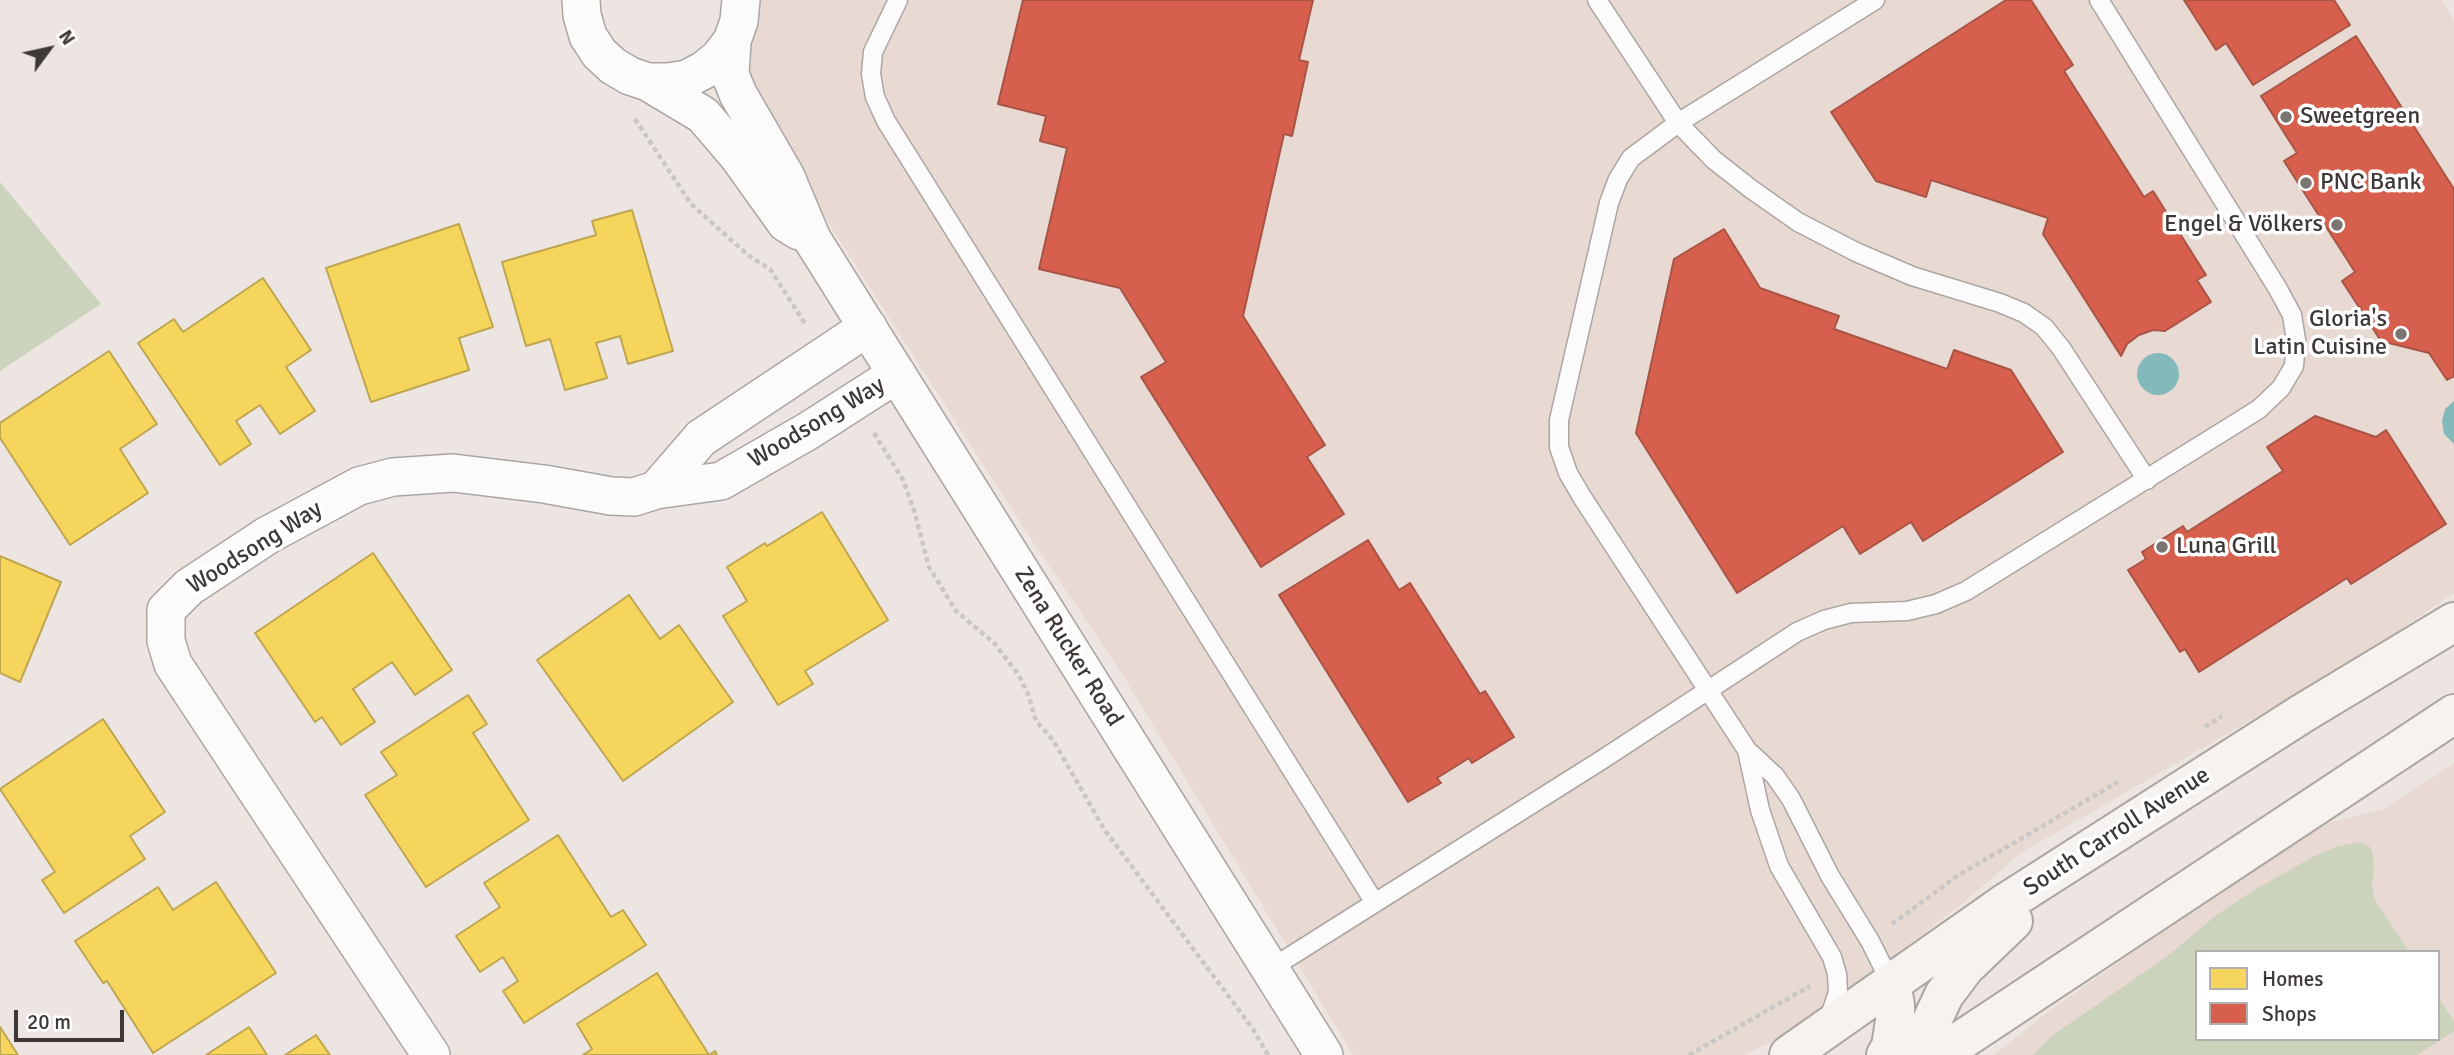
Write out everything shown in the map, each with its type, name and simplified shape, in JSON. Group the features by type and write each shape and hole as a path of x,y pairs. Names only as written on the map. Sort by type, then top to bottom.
{"main road":[{"name":"South Carroll Avenue","path":"1789,1055 2004,904 2303,713 2454,622"},
{"path":"1940,1055 1978,1040 2454,715"},
{"path":"1923,1055 1930,1025 1944,995 1965,967 2028,906 2064,865"},
{"path":"1886,1055 1891,1047 1895,1021 1891,983"}],"street":[{"name":"Zena Rucker Road","path":"581,0 588,36 599,53 630,76 639,96 704,115 738,156 786,223 812,239"},
{"name":"Zena Rucker Road","path":"741,0 739,21 732,41 730,74 738,94 786,177 812,239 1324,1055"},
{"path":"639,96 668,82 687,79 704,70 719,58 732,41"},
{"name":"Woodsong Way","path":"656,490 701,438 868,327"},
{"name":"Woodsong Way","path":"431,1055 173,664 166,640 166,610 189,587 268,535 359,486 393,477 453,473 634,497 656,490 721,481 808,431 897,374"}],"lane":[{"path":"898,0 873,52 871,74 875,97 886,121 1374,903"},
{"path":"1597,0 1678,123 1714,160 1798,222 1856,252 1912,276 2024,313 2044,327 2061,348 2147,480"},
{"path":"1875,0 1678,123 1631,158 1618,179 1609,203 1559,420 1559,447 1568,473 1582,497 1746,750 1775,776 1791,799 1830,876 1870,941 1891,983"},
{"path":"1270,969 1797,632 1824,620 1851,614 1907,611 1936,604 1966,591 2259,409 2281,388 2294,366 2296,340 2292,315 2099,0"},
{"path":"1746,750 1760,810 1779,866 1825,942 1836,967 1838,992 1834,1010 1823,1031"}],"path":[{"path":"639,96 665,167 691,204 749,256 770,269 826,355"},
{"path":"854,402 903,481 914,510 929,568 956,611 994,643 1018,674 1028,694 1036,721 1053,740 1104,829 1253,1029 1268,1055"}],"shaded area":[{"path":"757,0 2442,0 2454,21 2454,593 2358,658 2021,853 1963,903 1803,1027 1744,1055 1353,1055 1119,669 1025,530 780,147 744,65"},
{"path":"2454,763 2454,1055 1994,1055 2049,1011 2312,827 2384,809"}],"green space":[{"path":"0,182 101,304 0,371"},
{"path":"2360,842 2368,845 2372,851 2372,887 2375,900 2408,950 2195,950 2195,1041 2439,1041 2417,1055 2033,1055 2053,1035 2165,958 2218,914 2251,892 2335,847"},
{"path":"2440,1000 2454,1021 2454,1031 2440,1040"}],"water":[{"path":"2158,353 2173,359 2179,374 2173,389 2158,395 2143,389 2137,374 2143,359"},
{"path":"2454,401 2454,444 2444,434 2442,421 2445,409"}],"building: Homes":[{"path":"632,210 673,351 628,364 620,336 596,343 607,378 565,390 550,339 526,346 502,262 596,235 592,221"},
{"path":"459,224 493,327 459,338 469,370 371,402 326,268"},
{"path":"263,278 311,350 286,367 315,411 280,434 260,405 236,421 251,444 220,465 138,343 174,319 183,332"},
{"path":"109,351 157,424 120,449 148,493 70,545 0,438 0,423"},
{"path":"822,512 888,620 805,671 813,684 778,705 723,616 747,601 727,567"},
{"path":"373,553 452,670 415,695 392,662 353,689 375,722 341,745 322,717 315,722 255,633"},
{"path":"0,556 61,582 20,682 0,673"},
{"path":"629,595 660,639 679,625 733,702 623,781 537,660"},
{"path":"468,695 487,724 473,733 529,820 426,887 365,795 397,775 381,752"},
{"path":"103,719 165,812 130,836 145,859 64,913 42,880 55,872 0,789"},
{"path":"558,835 611,917 623,910 646,945 524,1023 503,991 518,981 503,957 480,972 456,936 500,907 484,883"},
{"path":"216,882 276,973 153,1053 107,981 103,983 75,941 158,887 173,910"},
{"path":"657,973 709,1055 583,1055 592,1049 577,1024"},
{"path":"0,1027 18,1055 0,1055"},
{"path":"249,1027 267,1055 206,1055"},
{"path":"316,1035 330,1055 285,1055"}],"building: Shops":[{"path":"1023,0 1313,0 1299,60 1308,62 1292,136 1284,134 1243,316 1325,445 1307,457 1344,514 1261,567 1141,377 1166,362 1120,288 1039,269 1067,148 1040,141 1046,116 998,104"},
{"path":"2006,0 2031,0 2073,65 2064,71 2144,197 2153,191 2206,275 2197,280 2211,302 2165,331 2153,330 2139,335 2127,344 2121,356 2043,234 2048,218 1931,180 1926,197 1876,181 1831,112"},
{"path":"2184,0 2334,0 2350,25 2253,85 2226,43 2216,50"},
{"path":"2356,36 2454,189 2454,376 2447,380 2429,353 2381,341 2342,281 2355,272 2284,161 2297,153 2261,96"},
{"path":"1724,229 1760,288 1839,316 1834,329 1947,369 1954,350 2011,370 2063,452 1923,541 1911,522 1860,554 1843,526 1737,593 1636,433 1674,259"},
{"path":"2315,416 2376,437 2386,430 2446,524 2351,584 2347,578 2199,672 2185,649 2180,652 2128,570 2146,559 2142,552 2183,526 2187,532 2283,471 2267,447"},
{"path":"1368,540 1399,590 1410,583 1480,694 1485,691 1514,737 1472,763 1469,758 1437,778 1441,783 1408,802 1279,595"}],"place":[{"name":"Sweetgreen","path":"2286,117"},
{"name":"PNC Bank","path":"2306,183"},
{"name":"Engel & Völkers","path":"2337,225"},
{"name":"Gloria's Latin Cuisine","path":"2401,334"},
{"name":"Luna Grill","path":"2162,547"}]}
